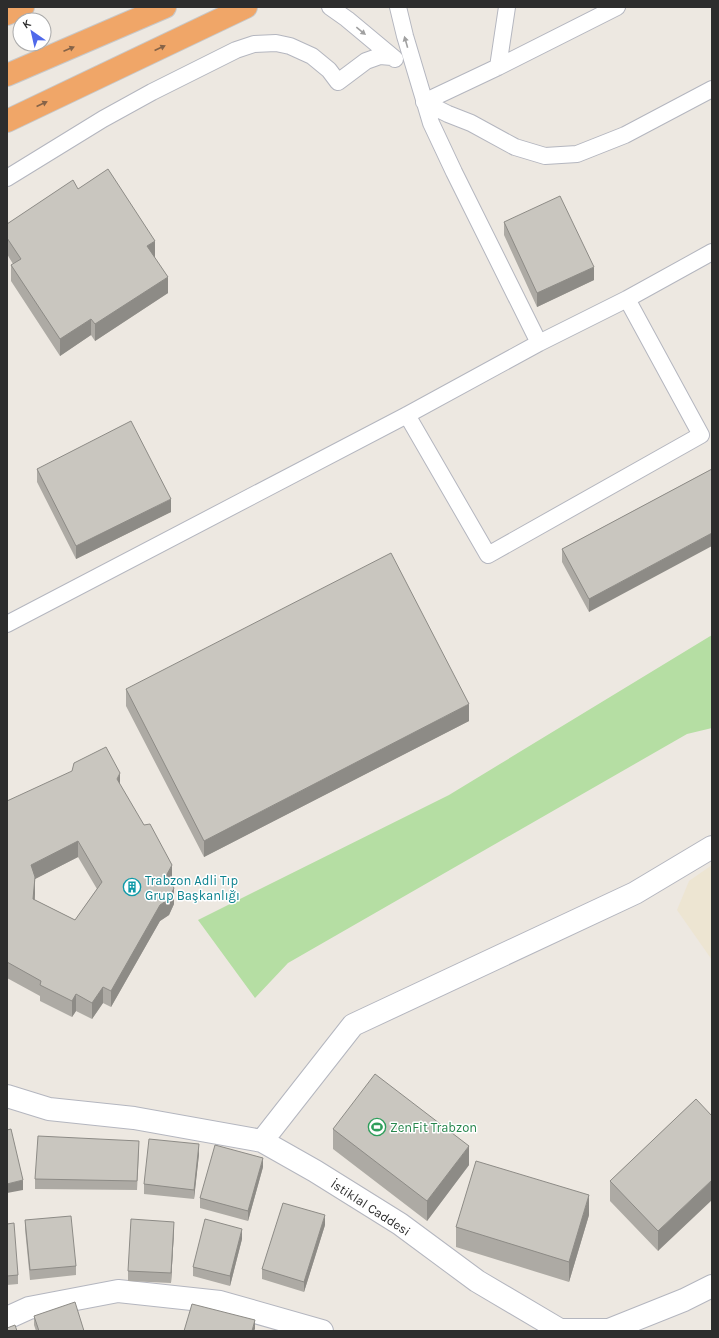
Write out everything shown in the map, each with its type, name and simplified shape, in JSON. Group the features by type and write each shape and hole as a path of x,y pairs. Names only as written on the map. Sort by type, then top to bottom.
{"highway":[{"path":"7,14 23,7"},
{"path":"7,75 165,7"},
{"path":"7,121 246,7"}],"street":[{"path":"262,1141 353,1025 635,893 712,847"},
{"name":"İstiklal Caddesi","path":"7,1096 49,1109 134,1118 262,1141 315,1170 400,1224 477,1281 558,1330 609,1330 684,1300 712,1286"},
{"path":"7,1318 29,1308 118,1292 220,1302 322,1331"}],"lane":[{"path":"330,7 347,19 416,77"},
{"path":"398,7 404,36 431,123 539,343"},
{"path":"498,67 507,7"},
{"path":"424,102 498,67 617,7"},
{"path":"7,178 103,119 152,92 236,50 254,44 276,43 290,46 312,56 329,70 338,82 366,61 380,56 392,57"},
{"path":"424,102 471,123 516,147 545,156 577,154 625,135 712,90"},
{"path":"7,624 407,415 539,343 626,299 712,252"},
{"path":"407,415 488,555 701,435 626,299"}],"shaded area":[{"path":"712,865 712,960 677,910 689,881"}],"green space":[{"path":"712,635 712,728 687,734 288,963 255,998 198,920 449,795"}],"building":[{"path":"108,169 155,241 147,246 168,277 95,324 91,319 60,339 11,265 21,259 7,238 7,224 73,180 78,189"},
{"path":"560,196 594,267 537,293 504,222"},
{"path":"131,421 171,499 76,546 37,469"},
{"path":"712,469 712,533 589,599 562,549"},
{"path":"391,553 469,704 204,841 126,689"},
{"name":"Trabzon Adli Tıp Grup Başkanlığı","path":"106,747 120,773 117,779 144,825 150,824 172,865 166,876 174,888 169,899 160,905 111,991 103,987 92,1003 76,994 72,1001 40,985 41,981 7,962 7,801 72,771 74,763","holes":["78,841 102,882 75,920 33,899 35,877 31,865"]},
{"path":"375,1074 469,1146 427,1201 333,1129"},
{"path":"696,1099 712,1116 712,1180 658,1231 610,1181"},
{"path":"11,1129 23,1180 7,1184 7,1130"},
{"path":"38,1136 139,1141 137,1181 35,1179"},
{"path":"149,1139 199,1144 194,1190 144,1184"},
{"path":"215,1145 263,1158 248,1211 200,1198"},
{"path":"476,1161 589,1195 569,1262 456,1227"},
{"path":"283,1203 325,1215 304,1282 262,1269"},
{"path":"71,1216 76,1266 30,1270 25,1220"},
{"path":"131,1219 174,1222 171,1273 128,1271"},
{"path":"205,1219 242,1229 230,1276 193,1267"},
{"path":"14,1223 18,1275 7,1276 7,1224"},
{"path":"75,1302 84,1331 39,1331 34,1316"},
{"path":"192,1304 255,1320 252,1331 184,1331"},
{"path":"15,1325 17,1331 7,1331 7,1328"}],"place":[{"name":"Trabzon Adli Tıp Grup Başkanlığı","path":"132,887"},
{"name":"ZenFit Trabzon","path":"377,1127"}]}
